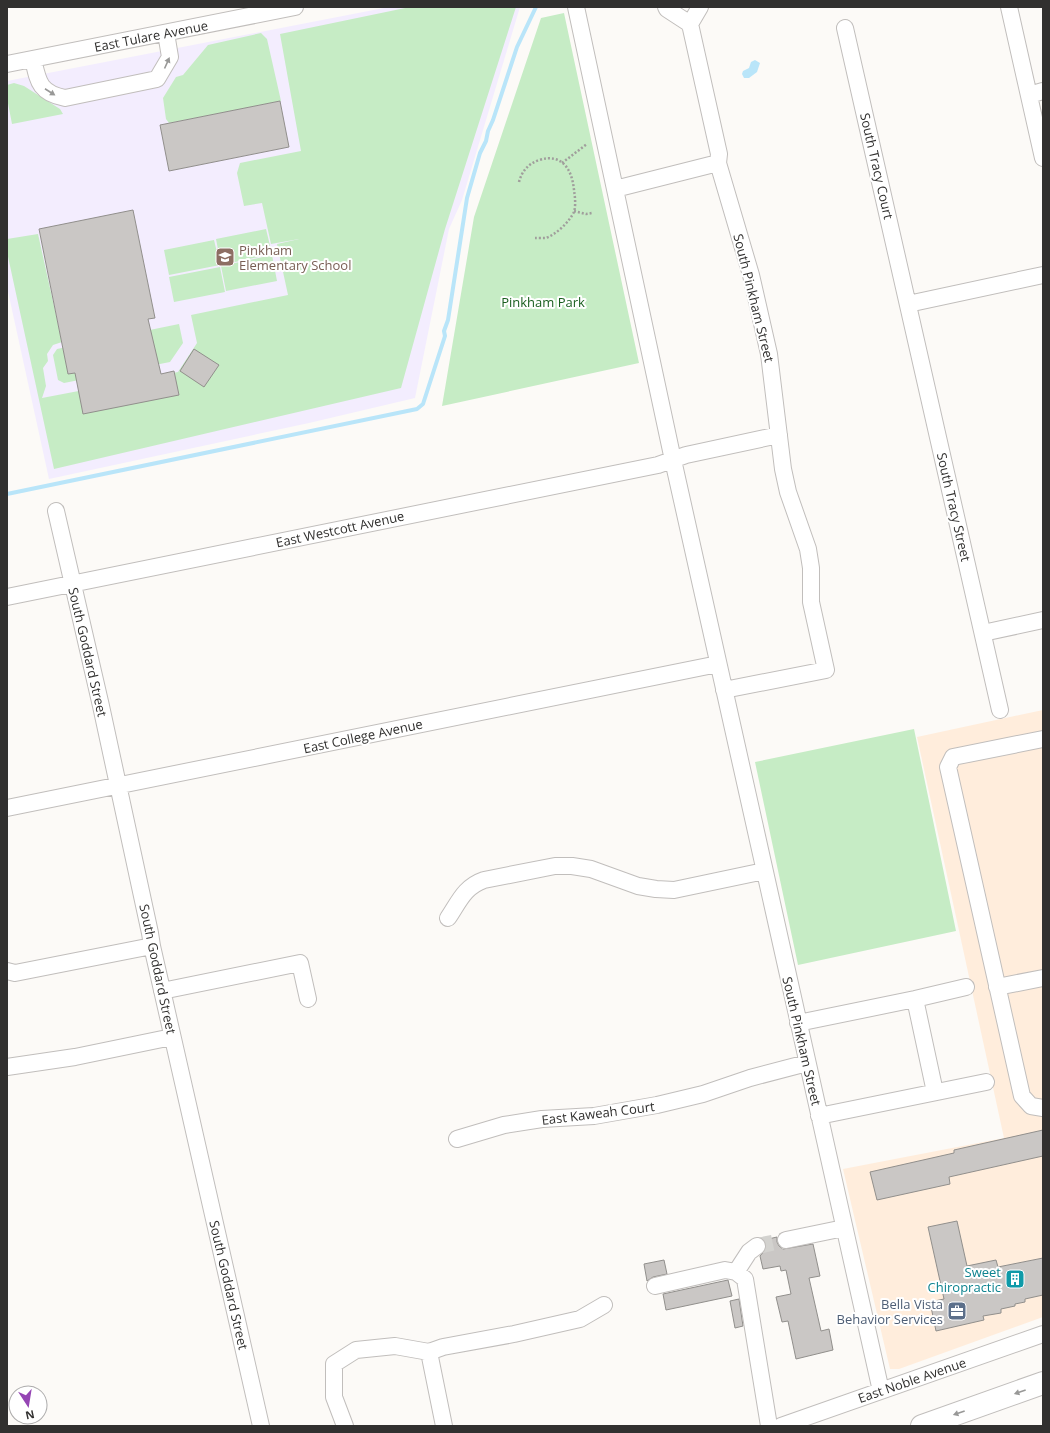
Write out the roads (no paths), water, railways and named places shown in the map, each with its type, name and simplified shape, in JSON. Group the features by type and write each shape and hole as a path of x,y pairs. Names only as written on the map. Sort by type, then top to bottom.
{"highway":[{"path":"922,1426 1043,1383"}],"street":[{"name":"East Tulare Avenue","path":"7,64 295,7"},
{"name":"South Pinkham Street","path":"576,7 673,460 881,1391"},
{"path":"666,7 690,24 700,7"},
{"path":"1010,7 1036,93 1043,158"},
{"name":"South Pinkham Street","path":"690,24 719,154 718,163 751,275 769,354 783,469 788,492 808,549 811,568 811,602 826,670 724,690"},
{"name":"South Tracy Court","path":"845,28 908,304"},
{"path":"33,59 38,80 42,86 52,94 65,98 157,79 170,57 166,33"},
{"path":"615,189 718,163"},
{"path":"908,304 1043,275"},
{"name":"South Tracy Street","path":"908,304 1000,710"},
{"path":"673,460 686,455 779,435"},
{"name":"East Westcott Avenue","path":"7,597 658,465 673,460"},
{"name":"South Goddard Street","path":"56,511 101,706 172,1037 261,1426"},
{"path":"983,633 1043,620"},
{"name":"East College Avenue","path":"7,808 718,664"},
{"path":"1043,739 953,757 948,767 1022,1096 1031,1106 1043,1108"},
{"path":"448,918 466,891 474,883 555,866 572,866 591,869 638,886 674,890 764,871"},
{"path":"7,971 14,973 152,946"},
{"path":"162,991 300,963 308,1000"},
{"path":"997,987 1043,978"},
{"path":"798,1023 966,987"},
{"path":"915,999 935,1092"},
{"path":"7,1067 75,1057 172,1037"},
{"name":"East Kaweah Court","path":"457,1139 504,1125 542,1119 594,1116 657,1106 703,1094 750,1078 807,1063"},
{"path":"819,1116 986,1082"},
{"path":"786,1240 844,1228"},
{"path":"736,1272 749,1252 757,1246"},
{"path":"655,1286 726,1270 736,1272 745,1279 769,1426"},
{"path":"345,1426 334,1397 334,1364 356,1350 394,1346 429,1352 443,1347 514,1334 580,1319 604,1305"},
{"name":"East Noble Avenue","path":"781,1426 1043,1334"},
{"path":"429,1352 444,1426"}],"water":[{"path":"755,60 760,63 757,72 749,78 744,78 742,74 743,71 749,68 751,62"}],"waterway":[{"path":"7,494 417,409 423,404 445,336 444,331 448,320 467,198 480,153 486,141 488,131 517,47 536,7"}],"tunnel":[{"path":"757,1246 786,1240"}],"place":[{"name":"Pinkham Elementary School","path":"225,257"},
{"name":"Sweet Chiropractic","path":"1015,1279"},
{"name":"Bella Vista Behavior Services","path":"957,1311"}],"park label":[{"name":"Pinkham Park","path":"543,302"}]}
